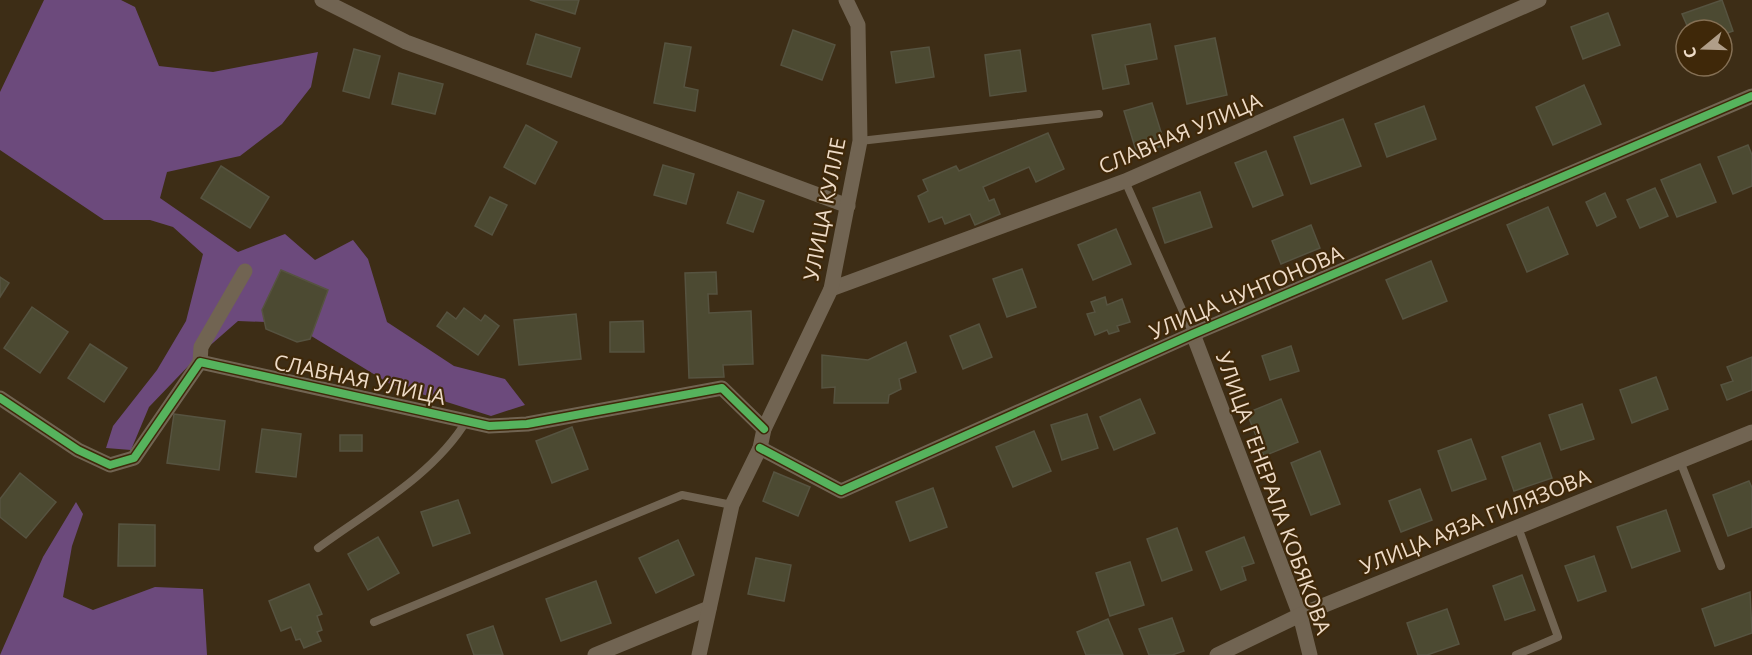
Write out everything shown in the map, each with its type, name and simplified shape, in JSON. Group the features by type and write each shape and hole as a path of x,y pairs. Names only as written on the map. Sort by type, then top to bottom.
{"street":[{"path":"322,0 406,42 848,206"},
{"name":"УЛИЦА КУЛЛЕ","path":"699,655 732,505 760,448 764,429 831,289 860,141 858,25 846,0"},
{"name":"СЛАВНАЯ УЛИЦА","path":"831,289 1125,181 1539,0"},
{"name":"УЛИЦА ЧУНТОНОВА","path":"760,448 842,491 1193,334 1752,96"},
{"path":"0,398 78,450 110,465 134,458 200,362 201,347 245,271"},
{"name":"УЛИЦА ГЕНЕРАЛА КОБЯКОВА","path":"1193,334 1300,615 1310,655"},
{"name":"СЛАВНАЯ УЛИЦА","path":"200,362 489,426 527,424 722,388 764,429"},
{"name":"УЛИЦА АЯЗА ГИЛЯЗОВА","path":"1217,655 1300,615 1752,432"},
{"path":"595,655 709,608"}],"lane":[{"path":"860,141 1099,114"},
{"name":"УЛИЦА ГЕНЕРАЛА КОБЯКОВА","path":"1125,181 1193,334"},
{"path":"318,548 412,479 452,445 467,420"},
{"path":"1680,461 1721,566"},
{"path":"374,622 682,495 732,505"},
{"path":"1516,655 1558,637 1518,527"}],"shaded area":[{"path":"44,0 121,0 135,7 159,66 213,72 318,52 311,87 282,124 240,156 167,172 160,198 238,252 285,234 315,260 353,240 368,259 387,322 454,366 505,379 525,405 491,416 390,384 290,323 238,321 198,356 149,407 131,450 106,448 113,426 157,370 186,321 203,254 173,227 150,220 104,220 0,150 0,92"},
{"path":"76,502 83,514 72,546 63,597 93,610 155,587 203,589 207,655 0,655 43,557"}],"building":[{"path":"530,0 579,0 575,14"},
{"path":"1722,0 1728,18 1684,18 1682,14"},
{"path":"1608,13 1620,45 1583,59 1571,27"},
{"path":"1150,24 1157,59 1125,65 1129,84 1103,89 1092,35"},
{"path":"793,30 835,45 822,80 781,65"},
{"path":"536,34 580,48 571,77 527,64"},
{"path":"1215,38 1227,95 1187,104 1175,46"},
{"path":"665,43 691,47 684,87 698,90 695,111 654,103"},
{"path":"929,47 934,77 896,83 891,52"},
{"path":"354,49 380,56 369,98 343,91"},
{"path":"1020,50 1026,91 990,96 985,55"},
{"path":"399,73 443,84 435,114 392,104"},
{"path":"1584,85 1601,124 1553,145 1536,107"},
{"path":"1152,103 1165,145 1137,154 1124,111"},
{"path":"1424,106 1436,139 1387,157 1375,124"},
{"path":"1343,119 1361,166 1311,184 1294,137"},
{"path":"526,125 557,142 535,184 504,167"},
{"path":"1048,133 1064,169 1036,182 1029,167 983,187 989,201 994,199 1000,214 975,225 970,214 945,224 942,217 929,222 918,196 928,191 923,180 956,166 959,171"},
{"path":"1748,145 1752,155 1752,186 1733,194 1718,157"},
{"path":"1266,151 1283,195 1253,207 1235,163"},
{"path":"1700,164 1716,202 1677,217 1661,180"},
{"path":"663,165 694,174 686,204 654,195"},
{"path":"221,166 269,197 250,228 201,198"},
{"path":"1655,188 1668,216 1640,228 1627,200"},
{"path":"738,192 764,201 753,232 727,223"},
{"path":"1200,192 1212,227 1165,243 1153,208"},
{"path":"1605,193 1616,217 1597,226 1586,202"},
{"path":"490,197 507,205 492,235 475,226"},
{"path":"1548,207 1568,254 1527,272 1507,225"},
{"path":"1311,225 1320,248 1281,264 1272,241"},
{"path":"1116,229 1131,264 1093,280 1078,245"},
{"path":"1431,261 1447,301 1403,319 1386,280"},
{"path":"1022,269 1036,307 1007,317 993,279"},
{"path":"281,270 328,290 310,339 297,342 266,329 262,310"},
{"path":"716,272 717,294 708,294 709,313 751,311 753,364 723,365 724,377 689,378 685,273"},
{"path":"0,277 9,283 0,297"},
{"path":"1105,297 1107,305 1122,299 1130,322 1117,326 1119,331 1109,334 1107,330 1095,335 1087,314 1095,312 1091,302"},
{"path":"32,307 68,332 40,373 4,348"},
{"path":"464,308 481,321 485,315 499,326 478,355 437,326 447,312 456,319"},
{"path":"576,314 581,359 519,365 514,320"},
{"path":"643,321 644,352 610,352 610,322"},
{"path":"979,324 992,357 963,369 950,336"},
{"path":"906,342 916,372 899,379 901,389 889,395 888,403 834,403 835,387 822,388 822,355 868,360"},
{"path":"90,344 127,368 104,402 68,378"},
{"path":"1291,346 1299,371 1270,380 1262,356"},
{"path":"1752,357 1752,390 1727,400 1721,385 1733,381 1727,367"},
{"path":"1656,377 1668,409 1632,423 1620,390"},
{"path":"1140,399 1155,433 1114,450 1100,417"},
{"path":"1281,399 1298,442 1264,456 1247,413"},
{"path":"1582,404 1594,439 1561,450 1549,415"},
{"path":"174,414 225,421 219,470 167,463"},
{"path":"1087,414 1098,448 1062,460 1051,425"},
{"path":"572,427 588,469 552,483 536,441"},
{"path":"262,429 301,434 296,477 256,472"},
{"path":"1034,431 1051,471 1013,487 996,447"},
{"path":"340,435 362,435 362,451 340,451"},
{"path":"1471,439 1486,479 1452,491 1438,451"},
{"path":"1540,443 1552,478 1514,491 1502,457"},
{"path":"1320,451 1340,504 1311,515 1291,463"},
{"path":"774,472 810,487 798,516 763,501"},
{"path":"20,473 56,502 26,538 0,517 0,499"},
{"path":"1749,481 1752,488 1752,527 1728,536 1713,495"},
{"path":"933,488 947,527 910,541 896,502"},
{"path":"1420,489 1432,520 1401,532 1389,501"},
{"path":"458,500 470,533 433,546 421,512"},
{"path":"1666,510 1680,551 1632,568 1617,527"},
{"path":"119,524 155,525 155,566 118,566"},
{"path":"1177,528 1192,570 1162,581 1147,539"},
{"path":"378,537 399,573 368,590 348,554"},
{"path":"1244,537 1254,563 1242,567 1246,580 1221,590 1206,552"},
{"path":"678,540 694,575 656,593 639,558"},
{"path":"1594,556 1606,591 1578,601 1565,566"},
{"path":"756,558 791,565 784,601 748,594"},
{"path":"1130,562 1144,605 1110,616 1096,573"},
{"path":"1522,575 1535,610 1505,620 1493,586"},
{"path":"596,581 611,623 561,641 546,599"},
{"path":"309,584 322,614 317,616 322,630 317,632 321,641 304,648 300,639 296,640 291,627 281,631 269,601"},
{"path":"1750,592 1752,633 1715,646 1702,609"},
{"path":"1447,609 1459,644 1427,655 1418,655 1407,623"},
{"path":"1172,618 1184,651 1172,655 1149,655 1139,629"},
{"path":"1108,619 1123,655 1086,655 1077,632"},
{"path":"493,626 503,655 474,655 467,635"}],"cycle path":[{"path":"760,448 841,491 1193,334 1752,96"},
{"path":"0,398 78,450 110,465 134,458 200,362 489,426 527,424 722,388 764,429"}]}
